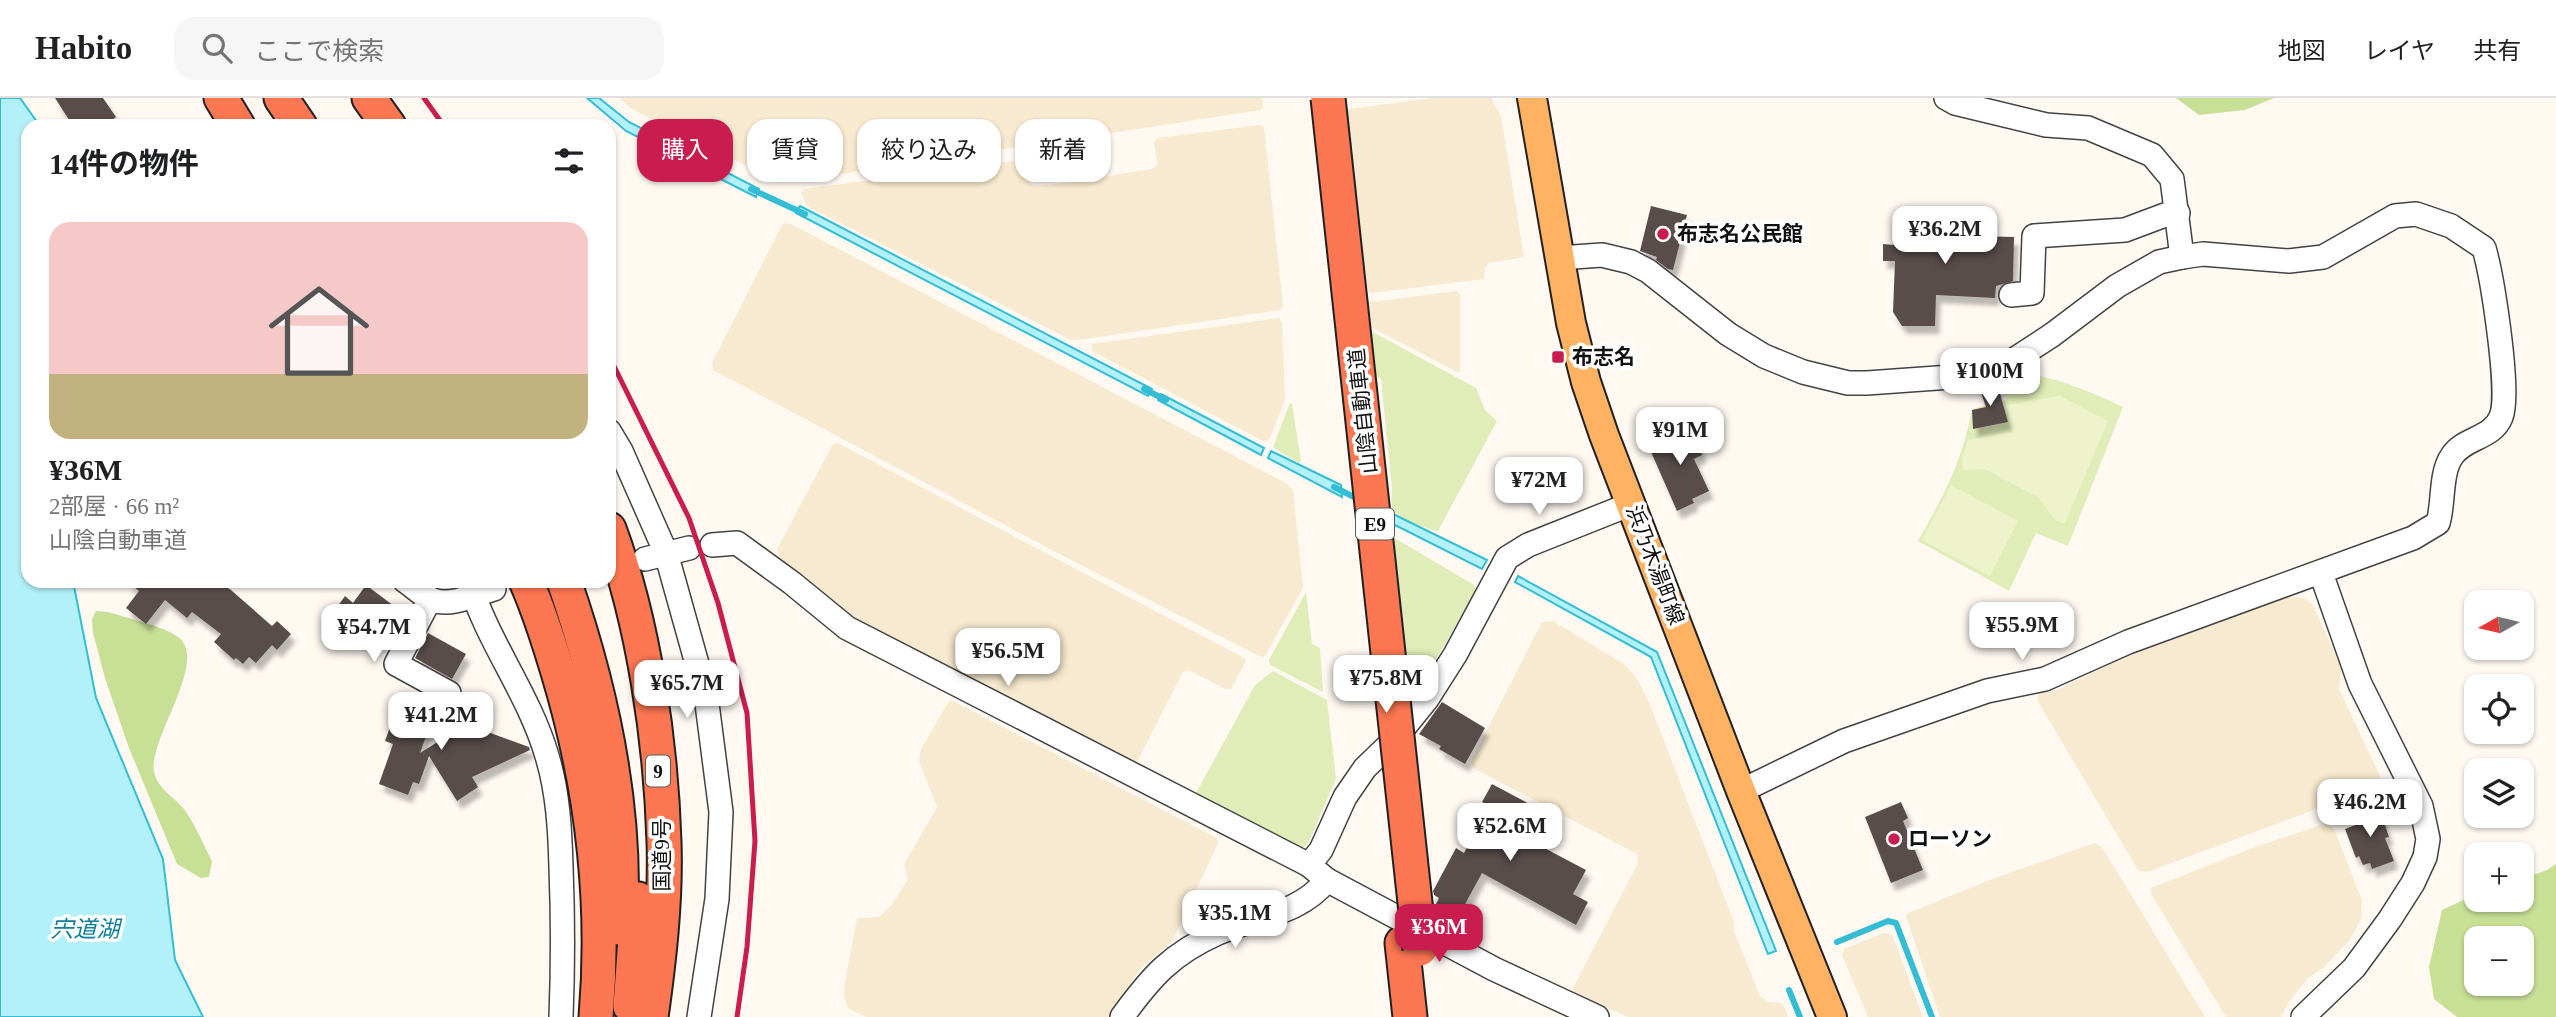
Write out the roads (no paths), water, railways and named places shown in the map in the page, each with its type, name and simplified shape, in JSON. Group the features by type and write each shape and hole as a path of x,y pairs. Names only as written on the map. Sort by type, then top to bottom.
{"highway":[{"path":"221,98 233,119"},
{"path":"260,98 274,119"},
{"path":"281,98 295,119"},
{"path":"369,98 385,119"},
{"name":"山陰自動車道","path":"1314,98 1377,672 1411,946 1429,1017"},
{"name":"山陰自動車道","path":"1328,98 1411,946 1410,1017"},
{"name":"国道9号","path":"616,553 632,608 646,673 657,753 664,843 659,957 651,1017"},
{"path":"528,588 573,723 587,790 596,855 600,921 596,1017"},
{"path":"575,588 617,810 621,918 611,1017"},
{"path":"576,588 619,700 636,809 638,919 629,1017"}],"main road":[{"name":"浜乃木湯町線","path":"1532,98 1571,323 1587,382 1741,791 1832,1017"}],"street":[{"path":"1946,98 1955,103 2046,125 2088,128 2152,155 2172,179 2182,257"},
{"path":"2011,295 2032,293 2034,236 2125,230 2178,213"},
{"path":"1559,258 1602,255 1631,262 1648,271 1728,334 1764,356 1803,372 1848,383 1867,383 1965,376 2003,367 2052,335 2117,286 2159,262 2203,254 2289,261 2323,257 2395,216 2416,214 2451,226 2484,248 2490,266 2504,378 2502,415 2493,431 2462,445 2451,458 2438,523 2413,538 2128,642 2045,679 1987,691 1844,741 1741,791"},
{"path":"616,443 667,554 706,696 720,813 717,899 699,1017"},
{"path":"1122,1017 1158,971 1178,955 1220,932 1287,910 1317,892 1321,850 1345,797 1365,768 1393,741 1427,699 1507,558 1528,545 1631,504"},
{"path":"712,545 737,543 847,628 1318,872 1494,969 1597,1017"},
{"path":"2303,1017 2354,968 2390,919 2417,874 2425,857 2428,839 2421,806 2360,684 2321,573"},
{"path":"415,588 430,599 446,602 479,589 484,624 525,699 548,757 559,825 564,946 561,1017"},
{"path":"430,599 396,664 449,693"}],"water":[{"name":"宍道湖","path":"0,98 20,98 35,119 21,119 21,588 74,588 96,698 163,859 175,960 203,1017 0,1017"},
{"path":"587,98 599,98 637,126 637,137 626,131 616,123 616,119 612,119"},
{"path":"733,176 759,189 756,197 726,182 733,182"},
{"path":"800,206 1152,389 1148,396 796,213"},
{"path":"1161,394 1264,448 1261,455 1158,400"},
{"path":"1271,451 1341,485 1342,497 1268,458"},
{"path":"1389,512 1487,560 1482,569 1385,520"},
{"path":"1518,576 1657,652 1776,951 1768,954 1651,657 1515,582"}],"waterway":[{"path":"751,189 805,214"},
{"path":"1144,389 1166,400"},
{"path":"1334,487 1362,501"},
{"path":"1837,942 1888,921 1896,923 1932,1017"},
{"path":"1789,990 1800,1017"}],"railway":[{"path":"424,98 439,119"},
{"path":"616,370 689,518 718,603 747,713 755,841 747,947 737,1017"}],"place":[{"name":"布志名公民館","path":"1663,234"},
{"name":"布志名","path":"1558,357"},
{"name":"ローソン","path":"1894,839"}]}
